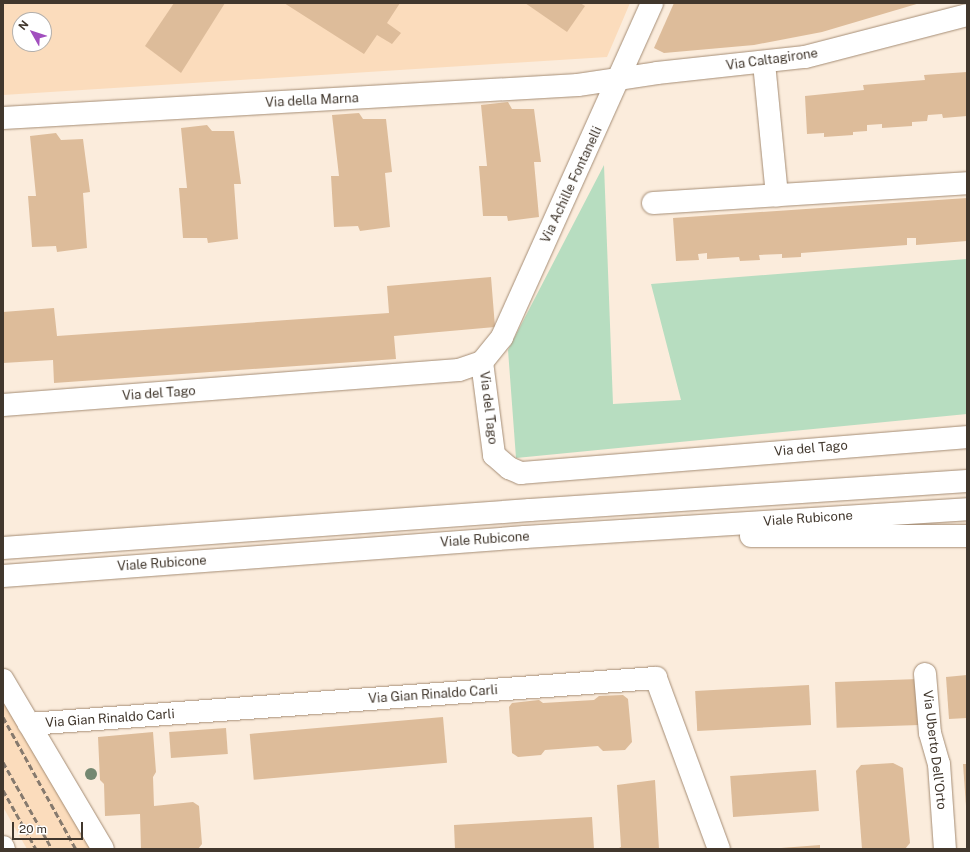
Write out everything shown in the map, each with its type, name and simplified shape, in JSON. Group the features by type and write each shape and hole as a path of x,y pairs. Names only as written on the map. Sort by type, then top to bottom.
{"main road":[{"name":"Via Achille Fontanelli","path":"482,362 502,337 621,78 652,3"},
{"name":"Via Caltagirone","path":"621,78 764,63 805,57 967,15"},
{"path":"764,63 777,195"},
{"name":"Via della Marna","path":"3,118 578,85 621,78"},
{"path":"652,204 967,183"},
{"name":"Via del Tago","path":"3,404 459,370 482,362 494,456 509,468 521,473 967,437"},
{"path":"889,486 967,468"},
{"name":"Viale Rubicone","path":"3,548 889,486 967,482"},
{"name":"Viale Rubicone","path":"3,576 525,537 967,509"},
{"path":"525,537 967,536"},
{"name":"Via Uberto Dell'Orto","path":"925,674 930,733 939,764 945,849"},
{"name":"Via Gian Rinaldo Carli","path":"29,724 656,678 719,849"},
{"path":"3,680 103,849"}],"shaded area":[{"path":"3,3 630,3 607,57 3,95"},
{"path":"3,693 91,849 27,849 3,807"}],"green space":[{"path":"604,165 613,404 681,400 651,284 967,259 967,414 516,458 508,350"}],"building":[{"path":"174,3 225,3 181,73 145,46"},
{"path":"284,3 400,3 387,23 401,33 392,44 377,35 364,54"},
{"path":"525,3 580,3 585,6 567,32"},
{"path":"674,3 920,3 822,32 754,45 664,53 654,48"},
{"path":"967,72 967,116 943,118 942,114 928,115 927,121 912,122 912,126 882,128 882,124 867,125 867,131 853,132 853,135 824,137 824,133 807,134 805,96 864,90 863,85 925,80 924,75"},
{"path":"508,102 512,109 534,109 541,162 534,162 539,217 508,221 507,216 483,216 479,166 487,166 481,105"},
{"path":"359,113 363,119 386,119 392,172 385,173 390,227 360,231 358,226 334,227 331,176 339,176 332,115"},
{"path":"207,125 212,131 234,131 241,184 234,184 238,239 208,243 207,238 183,238 179,188 187,188 181,128"},
{"path":"56,133 61,140 83,139 90,192 83,193 87,248 57,252 56,246 32,247 28,196 36,196 30,136"},
{"path":"967,198 967,241 916,245 916,238 907,238 907,245 801,253 801,257 782,258 782,254 759,255 760,260 740,261 739,257 707,259 707,253 698,254 699,260 676,261 673,218"},
{"path":"491,277 495,327 394,336 396,359 54,383 53,360 3,363 3,312 54,308 57,336 389,313 387,286"},
{"path":"967,675 967,718 949,719 946,677"},
{"path":"918,679 920,725 837,728 835,682"},
{"path":"809,685 811,725 697,731 695,691"},
{"path":"623,695 628,699 632,742 625,750 603,751 598,746 545,750 541,755 518,757 512,753 509,707 512,703 539,700 543,703 594,700 599,696"},
{"path":"443,717 447,763 254,780 250,734"},
{"path":"226,728 228,754 171,758 169,732"},
{"path":"153,732 156,772 153,777 154,806 193,802 199,806 202,844 198,849 141,849 140,814 105,816 104,784 100,780 98,737"},
{"path":"893,763 903,768 910,843 905,849 862,849 856,771 861,765"},
{"path":"963,764 967,764 967,806 966,806"},
{"path":"816,770 819,811 733,817 730,776"},
{"path":"655,780 659,849 617,849 621,847 617,785"},
{"path":"592,817 594,849 455,849 454,825"},
{"path":"820,845 820,849 781,849 781,848"}],"railway":[{"path":"3,717 76,849"},
{"path":"3,762 52,849"},
{"path":"3,790 36,849"}]}
